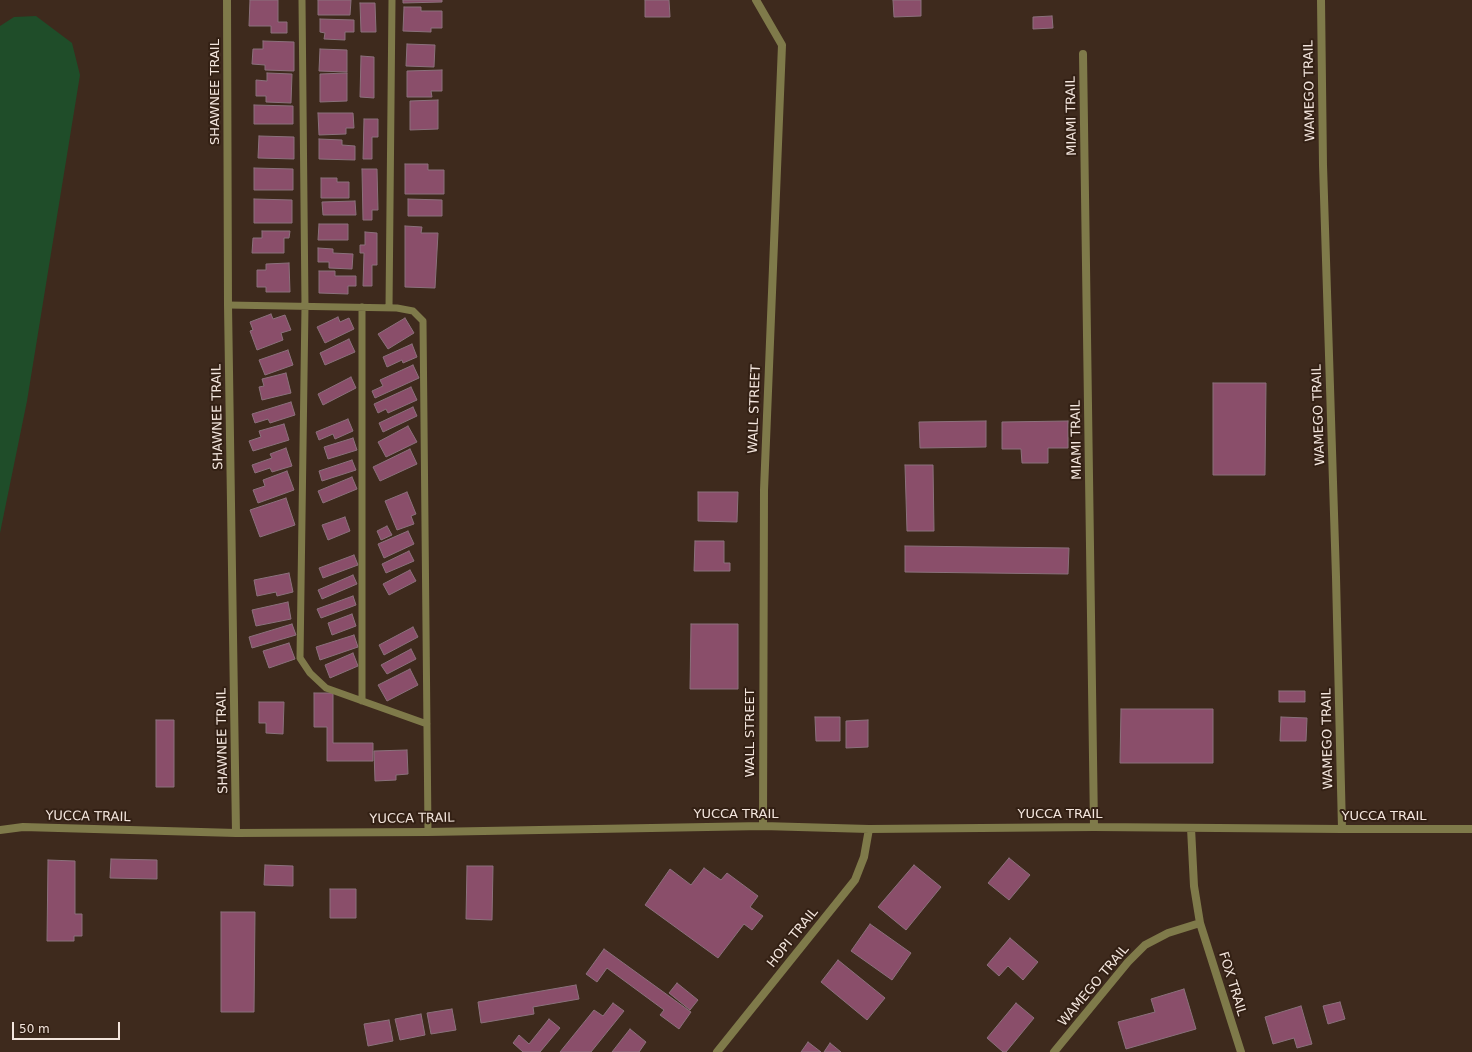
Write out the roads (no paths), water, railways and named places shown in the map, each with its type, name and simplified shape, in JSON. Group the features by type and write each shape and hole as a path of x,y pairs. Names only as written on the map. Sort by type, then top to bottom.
{"street":[{"name":"SHAWNEE TRAIL","path":"227,0 228,305 236,833"},
{"name":"WALL STREET","path":"756,0 782,45 764,490 763,826"},
{"name":"WAMEGO TRAIL","path":"1321,0 1323,165 1336,577 1342,829"},
{"name":"MIAMI TRAIL","path":"1083,54 1094,826"},
{"name":"YUCCA TRAIL","path":"0,830 23,828 236,833 428,832 763,826 869,829 1094,826 1191,828 1472,829"},
{"path":"1191,828 1194,886 1200,923"},
{"name":"HOPI TRAIL","path":"717,1052 855,880 864,857 869,829"},
{"name":"WAMEGO TRAIL","path":"1054,1052 1128,962 1145,945 1168,933 1200,923"},
{"name":"FOX TRAIL","path":"1200,923 1241,1052"}],"lane":[{"path":"302,0 306,306 300,658 310,674 326,688 427,724"},
{"path":"389,308 392,0"},
{"path":"228,305 389,308 413,311 423,321 428,832"},
{"path":"362,308 362,701"}]}
